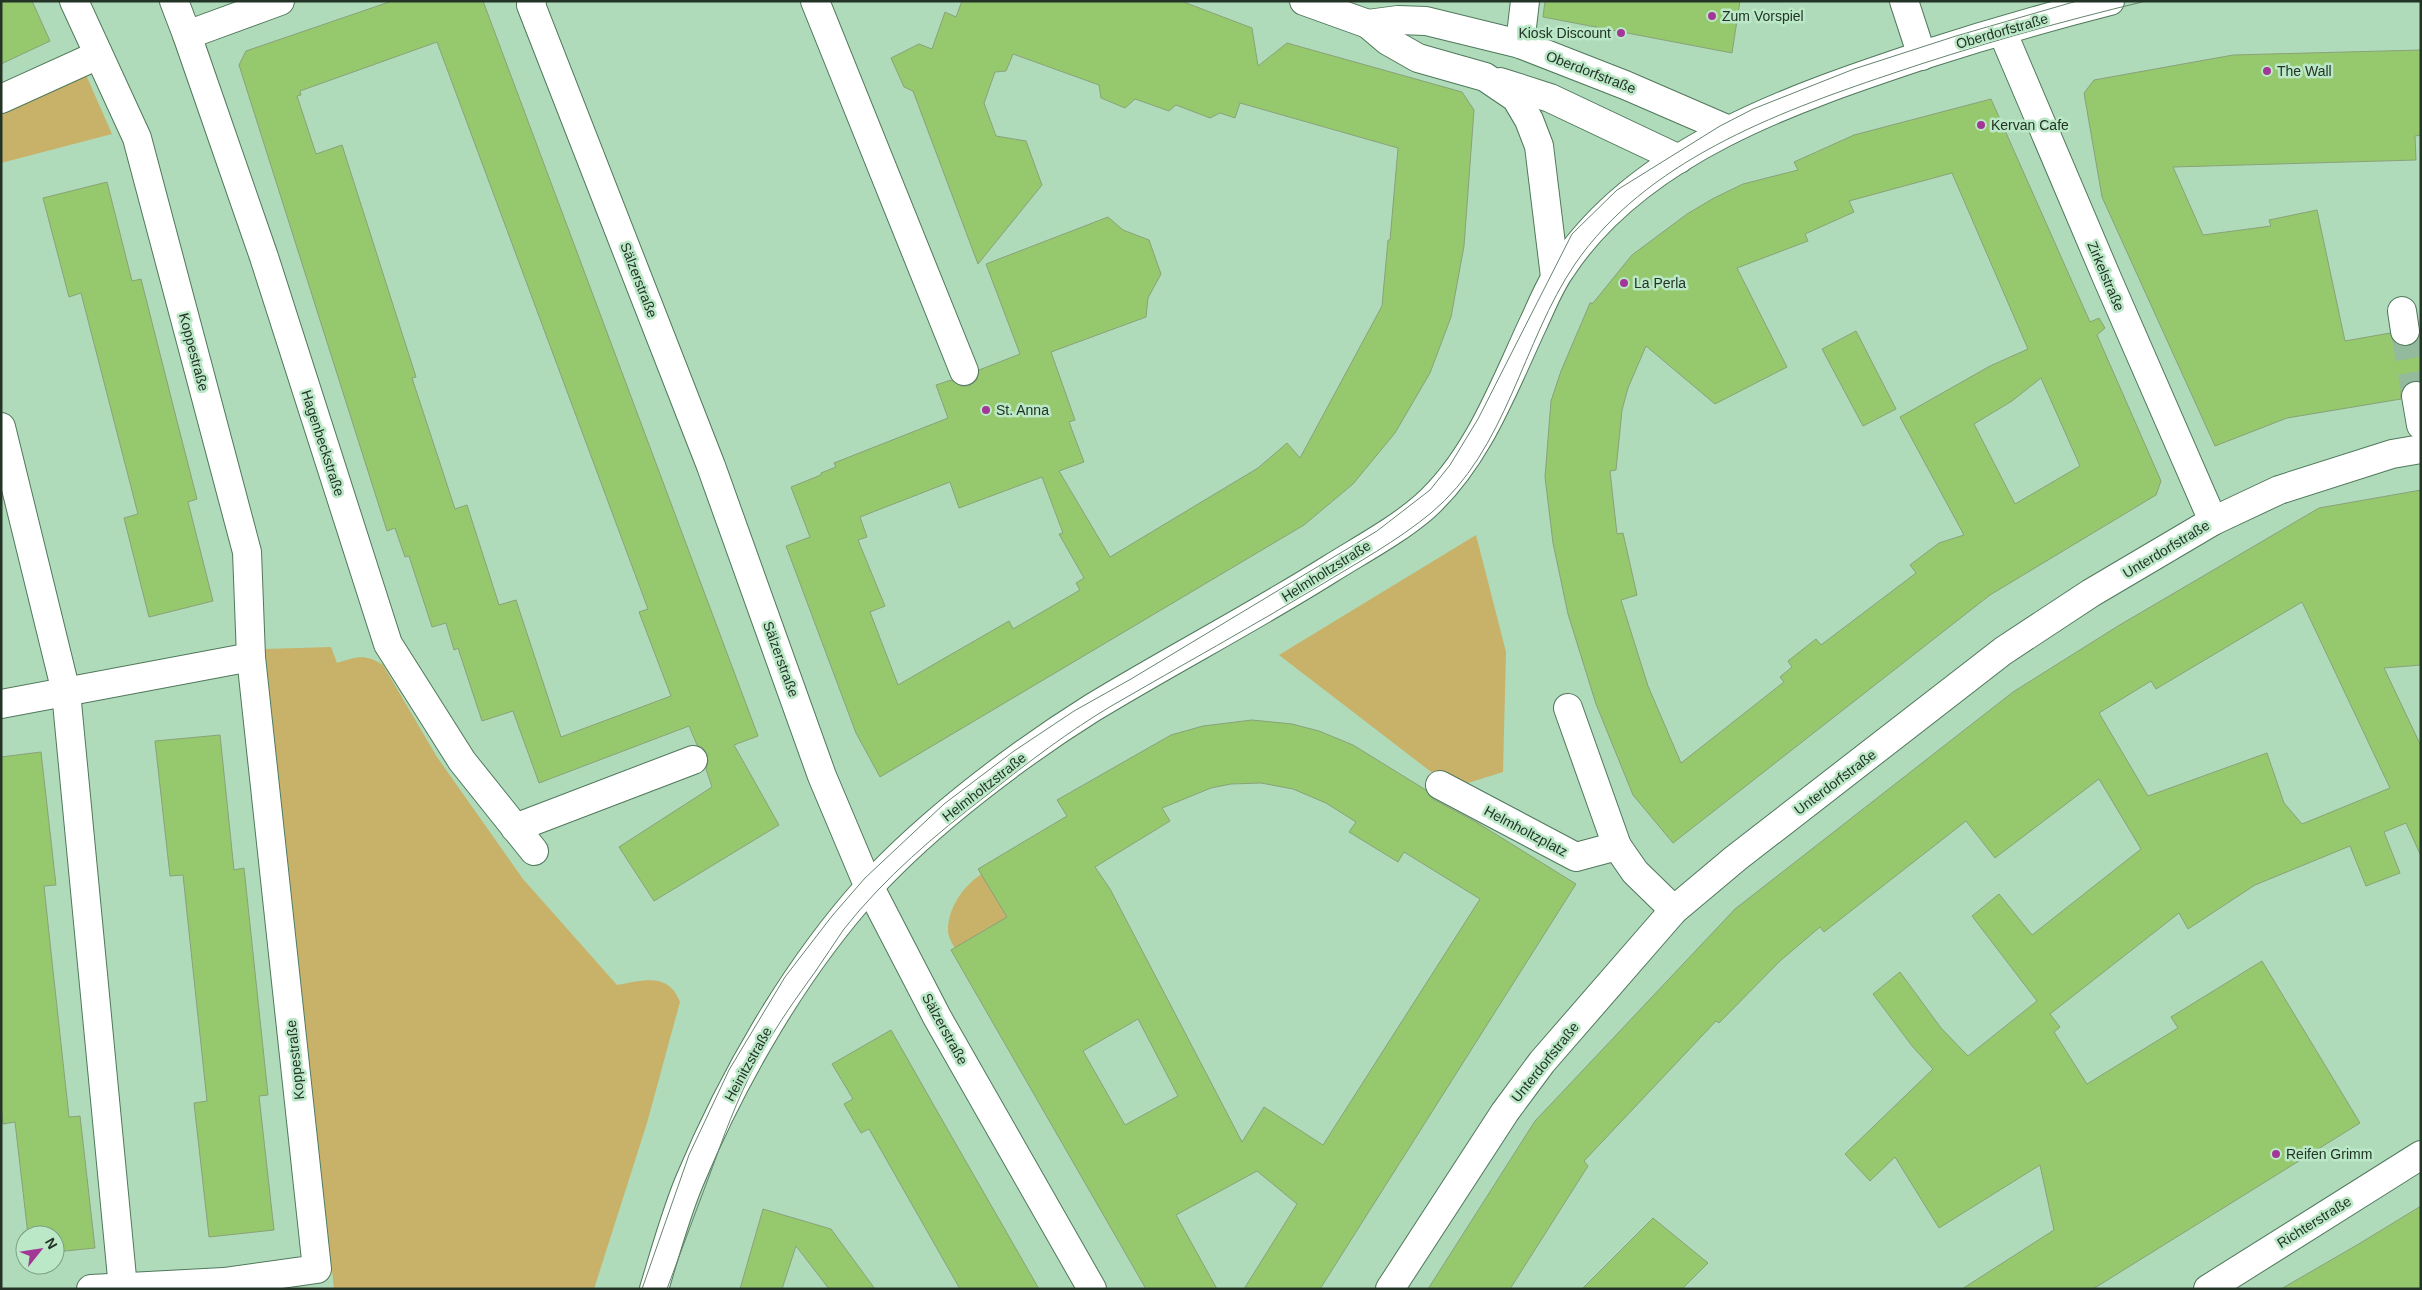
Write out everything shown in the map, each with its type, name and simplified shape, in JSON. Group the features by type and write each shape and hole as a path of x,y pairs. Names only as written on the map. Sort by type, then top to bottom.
{"street":[{"name":"Koppestraße","path":"74,1 137,138 247,552 251,657 318,1269 224,1282 91,1289"},
{"name":"Hagenbeckstraße","path":"174,1 264,257 388,644 462,761 534,852"},
{"path":"187,35 280,1"},
{"name":"Sälzerstraße","path":"532,1 535,14 711,466 822,776 870,887 937,1017 1092,1289"},
{"path":"815,1 830,56 964,371"},
{"name":"Oberdorfstraße","path":"1304,1 1368,24 1398,20 1426,21 1520,44 1625,85 1729,130"},
{"path":"1520,44 1525,1"},
{"path":"1904,1 1922,56"},
{"name":"Oberdorfstraße","path":"1679,160 1729,130 1805,97 2002,30 2110,1"},
{"path":"1368,24 1388,41 1418,58 1550,98 1679,160"},
{"name":"Zirkelstraße","path":"2002,30 2213,521"},
{"path":"1,99 98,55"},
{"path":"1485,77 1516,98 1529,120 1539,146 1555,277"},
{"name":"Helmholtzstraße","path":"870,887 952,810 1018,760 1090,710 1303,586 1389,533 1423,508 1441,490 1483,428 1555,277 1576,246 1605,214 1624,198 1679,160"},
{"path":"2416,396 2421,425"},
{"path":"1,428 66,692 123,1288"},
{"name":"Unterdorfstraße","path":"1390,1289 1505,1112 1542,1062 1674,910 1744,852 2003,651 2091,593 2213,521 2279,490 2392,454 2421,449"},
{"path":"1,704 251,657"},
{"path":"1568,708 1617,846 1636,872 1674,910"},
{"path":"515,828 693,760"},
{"name":"Helmholtzplatz","path":"1440,785 1576,857 1617,846"},
{"name":"Heinitzstraße","path":"654,1289 688,1184 740,1072 799,978 839,923 870,887"},
{"name":"Richterstraße","path":"2208,1289 2421,1155"}],"shaded area":[{"path":"86,75 112,134 1,163 1,108"},
{"path":"1476,535 1506,652 1503,772 1452,788 1279,655"},
{"path":"331,647 337,663 360,657 377,661 383,665 437,757 523,879 617,985 645,980 662,982 675,992 680,1002 647,1123 594,1289 334,1289 265,649"},
{"path":"983,873 1013,923 958,953 948,932 950,914 963,891"}],"building":[{"path":"1,1 32,1 50,41 1,64"},
{"path":"392,1 483,1 758,736 734,745 779,825 654,901 619,847 712,787 706,769 708,762 707,754 703,748 697,745 689,726 539,783 513,711 482,721 458,648 454,650 446,623 432,627 409,556 405,557 395,528 387,531 239,65 246,51","holes":["437,42 648,609 639,612 671,696 561,737 516,600 499,605 467,505 455,509 412,378 416,377 342,145 316,154 297,96 301,95 300,91"]},
{"path":"962,1 1181,1 1252,28 1258,66 1287,43 1462,92 1474,110 1464,246 1451,317 1430,373 1395,433 1353,484 1304,525 880,777 856,733 786,546 810,537 791,487 836,467 834,463 948,418 936,385 951,380 961,386 969,386 977,380 979,370 1020,354 986,264 1108,217 1123,230 1149,240 1161,274 1148,298 1146,317 1051,352 1075,420 1069,422 1084,462 1059,471 1110,557 1258,468 1287,443 1300,458 1382,306 1388,240 1390,240 1398,148 1240,103 1235,118 1220,113 1210,118 1176,105 1169,111 1135,99 1125,108 1101,98 1099,85 1013,54 1006,71 995,72 984,103 996,136 1026,141 1042,185 978,264 913,91 904,87 891,58 919,44 932,49 945,12 956,17","holes":["1042,477 1063,533 1059,534 1084,578 1076,583 1080,590 1013,629 1009,621 898,685 870,612 885,606 858,540 867,537 860,517 950,482 959,508"]},
{"path":"1545,1 1740,1 1732,53 1543,17"},
{"path":"2421,50 2421,135 2415,136 2416,160 2173,167 2203,235 2271,226 2269,220 2317,210 2345,341 2390,333 2393,340 2399,345 2408,346 2415,343 2421,328 2421,381 2413,381 2406,384 2401,391 2401,399 2287,418 2215,446 2102,197 2084,93 2094,80 2233,55"},
{"path":"1991,99 2090,322 2099,318 2105,328 2097,335 2161,481 2156,495 1990,595 1673,843 1633,795 1596,704 1568,614 1553,543 1545,477 1551,401 1561,371 1590,303 1593,303 1632,255 1687,214 1714,198 1743,184 1798,170 1794,162 1854,135","holes":["1952,173 2028,349 1990,366 1900,417 1964,535 1939,543 1910,565 1916,573 1821,645 1816,639 1788,661 1792,667 1780,677 1784,682 1681,763 1648,686 1621,600 1637,595 1623,533 1617,534 1610,471 1616,470 1622,410 1628,388 1646,346 1715,404 1787,367 1737,268 1808,241 1805,234 1854,212 1849,201","2041,378 2080,466 2015,504 1974,424 2012,401"]},
{"path":"107,182 132,281 141,279 197,499 188,502 213,601 149,617 124,518 138,514 81,293 69,297 43,198"},
{"path":"1856,331 1896,409 1863,426 1822,349"},
{"path":"2421,490 2421,665 2384,668 2421,746 2421,856 2406,823 2384,832 2400,873 2366,886 2350,846 2255,885 2188,929 2179,913 2050,1014 2060,1027 2054,1032 2087,1084 2178,1028 2171,1017 2262,961 2360,1123 2093,1289 1962,1289 2054,1230 2040,1165 1939,1228 1895,1157 1870,1181 1845,1154 1933,1069 1912,1046 1873,994 1900,972 1941,1028 1968,1056 2037,1001 1972,916 1999,894 2032,935 2141,849 2099,779 1995,858 1966,821 1824,932 1820,927 1780,961 1719,1023 1716,1021 1584,1161 1588,1166 1510,1289 1428,1289 1535,1121 1735,909 2013,692 2118,626 2319,508","holes":["2302,602 2390,788 2302,824 2284,803 2267,753 2148,796 2099,713 2151,681 2156,689"]},
{"path":"1252,720 1292,724 1319,731 1353,745 1426,790 1433,799 1476,822 1576,884 1320,1289 1244,1289 1297,1204 1257,1171 1176,1215 1217,1289 1146,1289 951,950 1007,917 978,869 1067,816 1057,800 1171,735 1203,726","holes":["1261,783 1293,789 1326,803 1356,822 1349,832 1398,862 1404,852 1480,899 1323,1145 1264,1107 1242,1142 1110,889 1095,867 1170,821 1162,808 1211,788 1231,784","1138,1019 1178,1096 1125,1125 1083,1051"]},
{"path":"220,735 234,870 244,868 268,1095 259,1096 274,1230 209,1237 194,1103 207,1101 183,875 170,876 155,741"},
{"path":"41,752 56,885 44,886 51,952 69,1117 80,1116 95,1248 65,1251 65,1225 27,1225 15,1122 3,1124 1,1104 1,757"},
{"path":"891,1030 1039,1289 960,1289 869,1129 861,1133 844,1104 853,1099 832,1064"},
{"path":"2421,1206 2421,1289 2281,1289 2357,1245"},
{"path":"763,1209 831,1229 875,1289 829,1289 796,1246 782,1289 740,1289"},
{"path":"1653,1218 1708,1263 1682,1289 1582,1289"}],"tunnel":[{"path":"2405,331 2416,396"}],"tram line":[{"path":"642,1289 689,1155 729,1070 785,977 832,916 865,878 944,804 1014,751 1074,711 1131,679 1377,531 1430,490 1450,465 1478,419 1572,234 1617,190 1720,126 1753,109 1854,69 1956,36 2077,1"},
{"path":"667,1289 736,1105 749,1077 782,1019 844,929 876,892 930,841 1064,736 1113,705 1362,560 1431,513 1457,487 1478,458 1496,427 1541,327 1575,264 1604,228 1638,197 1675,169 1715,146 1801,106 1984,44 2146,1"}],"place":[{"name":"Zum Vorspiel","path":"1712,16"},
{"name":"Kiosk Discount","path":"1621,33"},
{"name":"The Wall","path":"2267,71"},
{"name":"Kervan Cafe","path":"1981,125"},
{"name":"La Perla","path":"1624,283"},
{"name":"St. Anna","path":"986,410"},
{"name":"Reifen Grimm","path":"2276,1154"}]}
